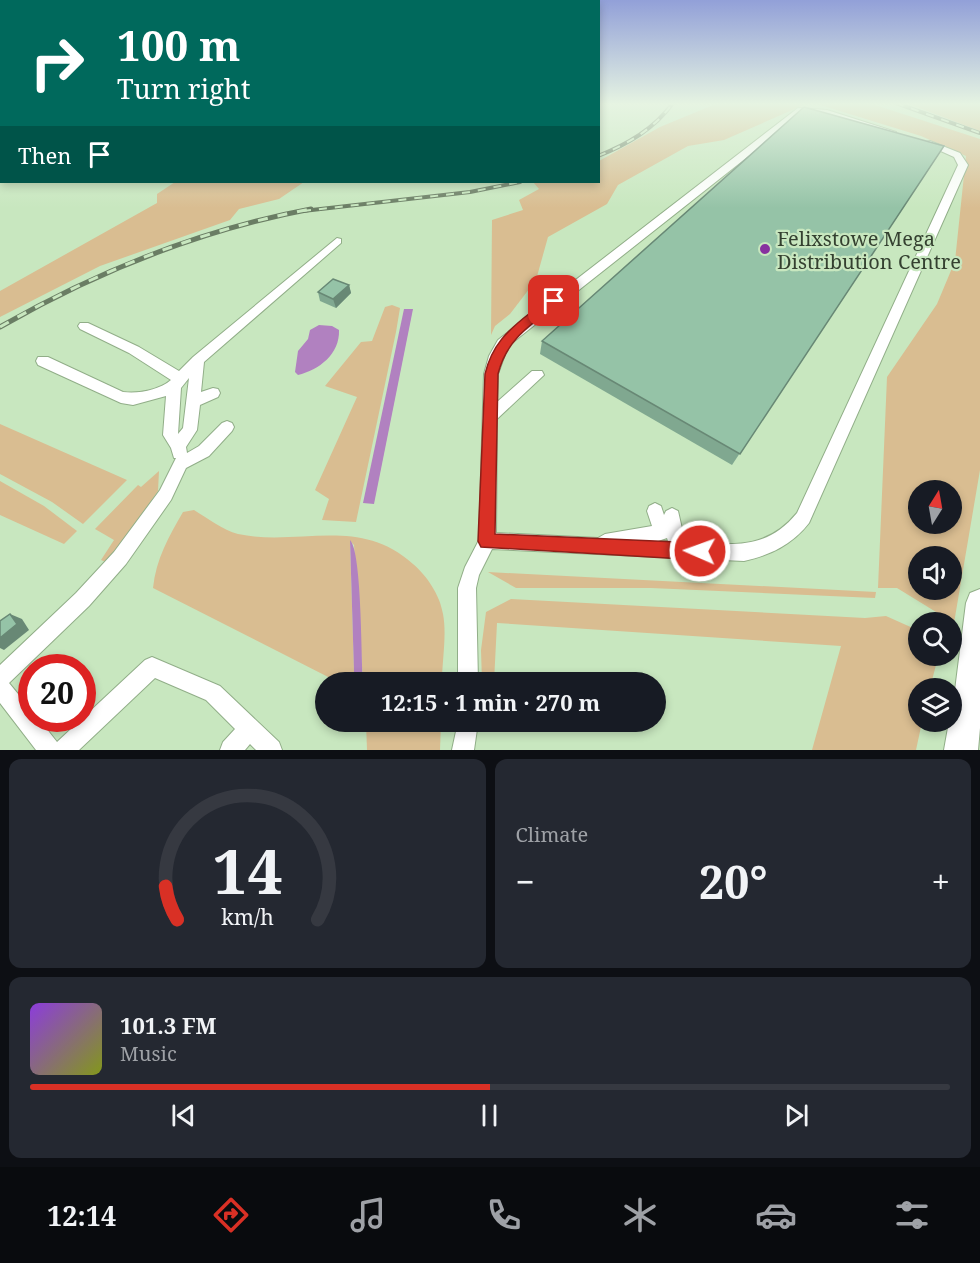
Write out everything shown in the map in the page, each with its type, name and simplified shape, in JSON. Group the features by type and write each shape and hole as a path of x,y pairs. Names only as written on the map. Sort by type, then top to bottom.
{"highway":[{"path":"961,750 980,603"}],"street":[{"path":"468,672 467,588 471,573 487,541 491,374 496,356 503,343 763,138"},
{"path":"487,541 570,547 744,553 778,543 792,532 803,518 963,165 961,159 950,152 909,138"},
{"path":"43,361 121,397 133,399 154,395 178,382 198,360 336,241"},
{"path":"84,326 134,350 178,382"},
{"path":"0,678 107,575 141,533 176,480 179,455 190,430 198,360"},
{"path":"491,416 537,375"},
{"path":"178,382 171,435 179,455"},
{"path":"195,400 213,393"},
{"path":"179,455 204,451 227,426"},
{"path":"570,547 662,532 655,510"},
{"path":"672,516 678,551"},
{"path":"64,750 152,667 213,693 271,750"},
{"path":"0,687 49,750"},
{"path":"231,750 249,730"},
{"path":"463,750 466,732"}],"shaded area":[{"path":"640,138 729,138 688,146 618,185 607,204 548,237 536,280 510,314 495,326 491,335 492,220 523,210 519,200 539,189 534,183 600,183 600,160"},
{"path":"926,138 980,139 980,470 962,576 962,546 908,546 908,595 897,588 878,588 887,377 937,304 955,261 966,156"},
{"path":"174,183 303,183 279,199 239,209 230,220 100,266 0,317 0,291 157,203 157,194"},
{"path":"392,305 400,308 356,522 322,520 329,499 315,490 357,397 325,386 361,342 372,341 385,307"},
{"path":"404,309 413,309 374,504 363,503"},
{"path":"319,325 332,326 339,330 336,346 327,360 306,373 298,375 295,372 298,351 308,339 310,330"},
{"path":"0,424 127,480 83,524 52,502 0,474"},
{"path":"159,471 158,491 108,563 101,560 114,540 95,529 138,485 141,487"},
{"path":"0,481 44,506 77,531 64,544 0,515"},
{"path":"194,510 221,527 238,534 261,537 350,536 371,540 392,549 423,574 439,600 445,631 443,672 362,672 354,545 350,541 354,672 318,672 153,588 160,558 183,512"},
{"path":"350,540 354,549 359,584 363,672 354,672"},
{"path":"488,572 876,592 875,598 651,588 516,588"},
{"path":"511,599 865,618 886,616 908,626 908,666 936,666 933,678 908,678 908,732 920,732 916,750 812,750 841,646 497,623 495,672 482,672 481,650 486,612"},
{"path":"917,600 958,600 956,612 936,612"},
{"path":"366,732 441,732 440,750 367,750"}],"building":[{"name":"Felixstowe Mega Distribution Centre","path":"769,138 915,138 944,146 740,454 542,341"},
{"path":"333,279 349,285 333,299 318,292"},
{"path":"10,614 17,624 0,638 0,621"}],"railway":[{"path":"600,155 635,138"},
{"path":"303,211 470,192 515,183"},
{"path":"0,327 74,288 150,255 229,228 311,209"}],"place":[{"name":"Felixstowe Mega Distribution Centre","path":"765,249"}],"route":[{"path":"554,301 503,343 496,356 491,374 487,541 527,545 700,551"}]}
